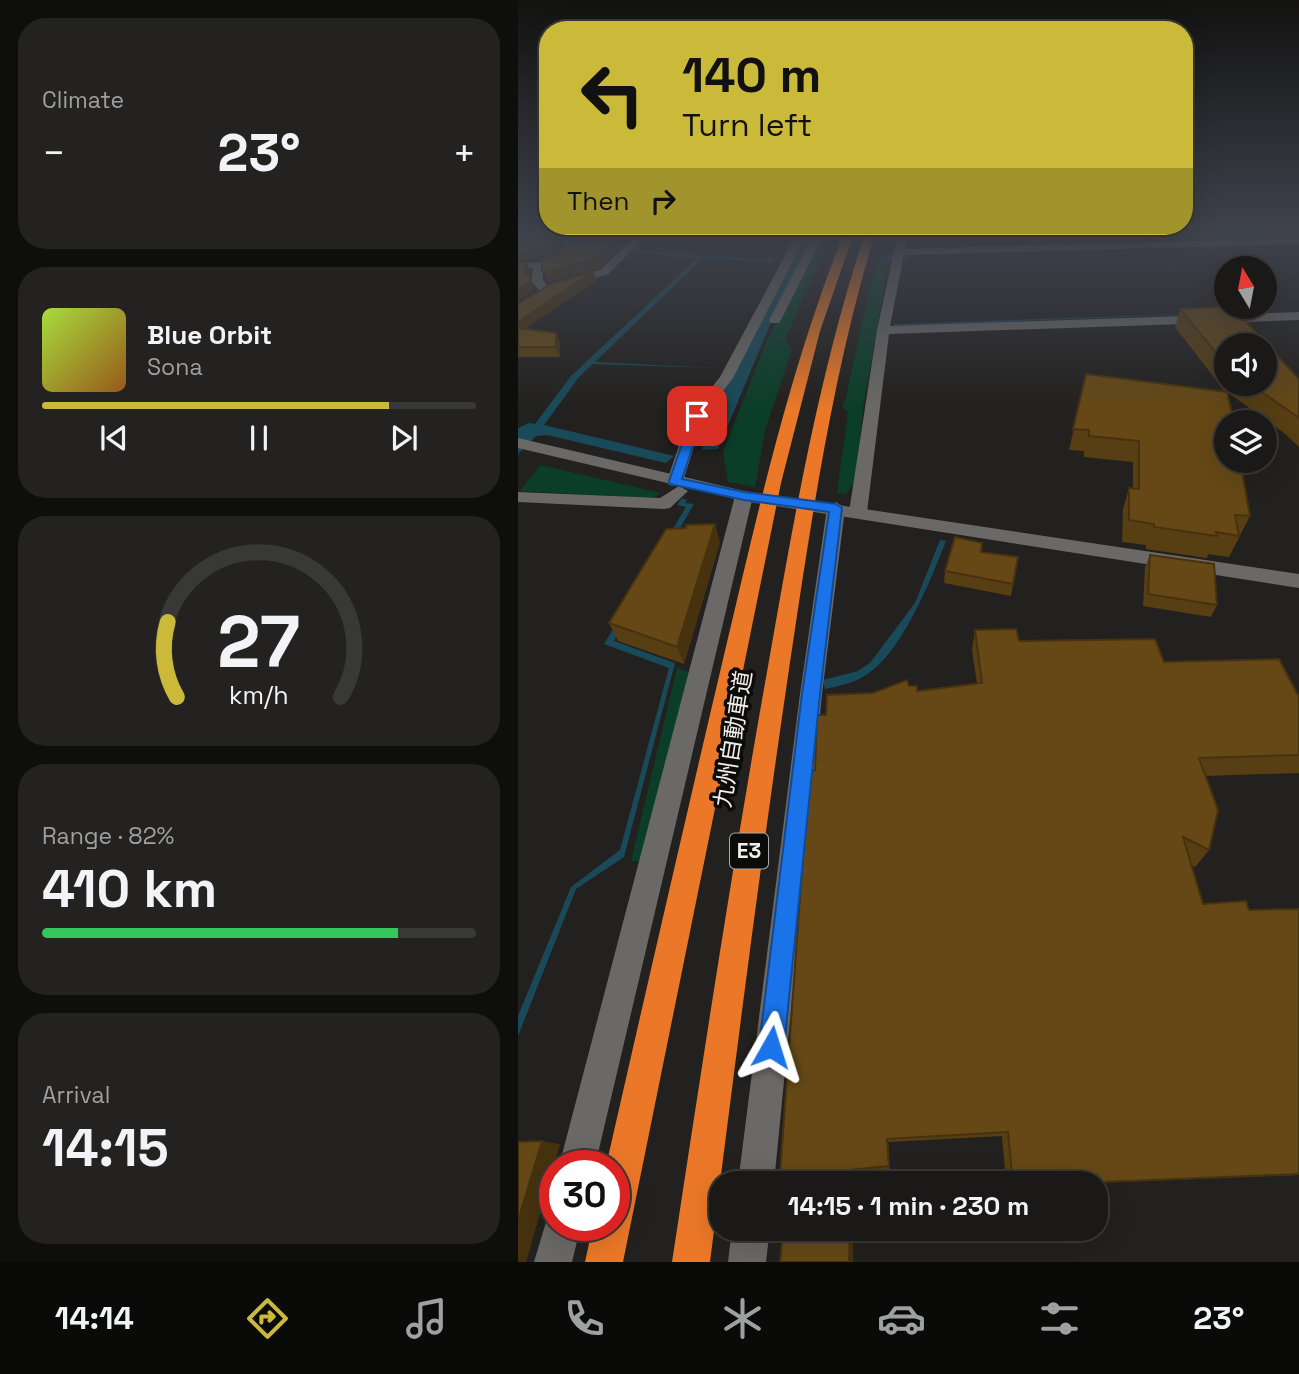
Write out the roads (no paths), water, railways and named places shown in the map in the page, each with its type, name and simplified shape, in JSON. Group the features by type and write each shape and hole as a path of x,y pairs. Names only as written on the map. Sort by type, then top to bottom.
{"highway":[{"name":"九州自動車道","path":"628,1150 782,442 827,292"},
{"name":"九州自動車道","path":"691,1262 750,842 816,442 852,292"},
{"path":"604,1262 609,1241"}],"street":[{"path":"518,309 545,292"},
{"path":"518,497 664,504 677,486 697,416 726,378 771,292"},
{"path":"775,320 790,292"},
{"path":"757,1171 811,694 890,292"},
{"path":"883,330 1299,316"},
{"path":"524,445 677,486 1299,581"},
{"path":"581,1150 744,496"},
{"path":"553,1262 558,1241"},
{"path":"747,1262 749,1241"}],"water":[{"path":"661,292 668,292 595,362 714,368 593,364 579,377 544,425 674,456 666,463 547,435 536,436 518,454 518,428 529,423 535,424 571,376"},
{"path":"774,292 787,292 718,449 702,450 734,368"},
{"path":"1214,313 894,326 894,324"},
{"path":"682,498 687,500 685,503 694,504 614,641 675,663 624,857 576,889 518,1036 518,1016 571,887 620,850 669,668 604,644 686,507 677,505"},
{"path":"940,540 946,541 932,575 914,614 892,650 861,678 825,689 823,680 858,671 870,663 915,603"}]}
